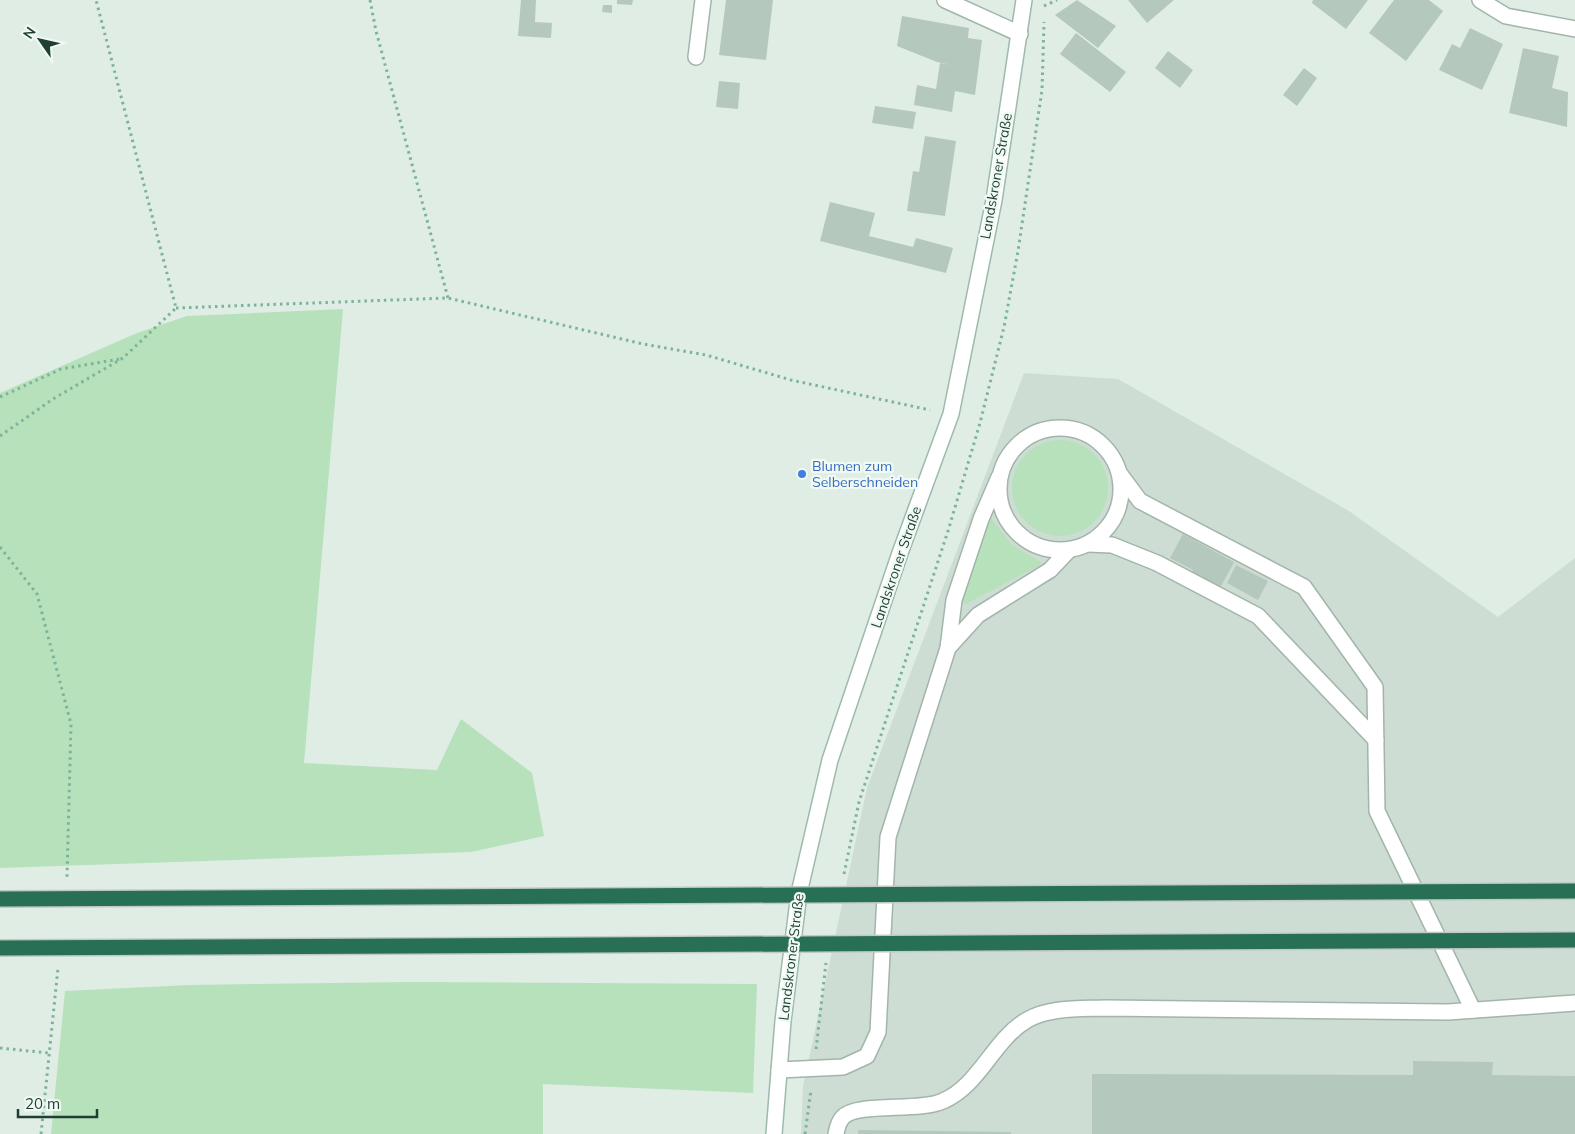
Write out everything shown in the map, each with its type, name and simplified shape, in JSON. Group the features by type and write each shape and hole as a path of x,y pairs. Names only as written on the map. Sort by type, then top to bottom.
{"highway":[{"path":"0,899 1575,891"},
{"path":"0,948 1575,940"}],"main road":[{"path":"696,57 703,0"},
{"path":"945,0 1020,34"},
{"name":"Landskroner Straße","path":"774,1134 779,1070 799,893 830,760 900,553 951,414 994,200 1024,0"},
{"path":"1480,0 1506,16 1575,30"},
{"path":"779,1070 843,1067 868,1056 878,1032 888,837 948,648 954,600 981,519 1006,458 1018,443 1036,432 1057,427 1078,430 1097,439 1112,455 1120,474 1140,501 1304,587 1376,687 1376,811 1473,1010"},
{"path":"999,477 998,497 1004,515 1015,532 1031,544 1049,550 1069,550 1088,544 1104,532 1115,516 1121,496 1120,474"},
{"path":"1088,544 1112,545 1158,563 1258,616 1376,740"},
{"path":"948,648 978,614 1050,570 1069,550"},
{"path":"836,1134 844,1116 855,1110 930,1107 944,1101 958,1093 1012,1031 1028,1020 1052,1011 1106,1008 1448,1012 1575,1003"}],"path":[{"path":"96,0 176,308"},
{"path":"370,0 376,31 448,298"},
{"path":"844,877 859,802 948,531 980,423 1004,326 1018,251 1042,90 1044,6"},
{"path":"0,436 54,399 123,358 176,308 448,298 643,344 706,355 791,380 951,414"},
{"path":"0,397 61,369 123,358"},
{"path":"0,547 37,594 71,724 67,878"},
{"path":"805,1134 826,961"},
{"path":"41,1134 58,965"},
{"path":"0,1048 49,1053"}],"shaded area":[{"path":"1024,373 1118,379 1349,511 1498,617 1575,558 1575,1134 801,1134 803,1086 867,788"}],"green space":[{"path":"343,309 304,763 437,770 461,719 532,773 544,836 471,852 0,868 0,393 137,333 187,316"},
{"path":"1060,440 1078,444 1094,454 1104,470 1108,488 1104,506 1094,522 1078,532 1060,536 1042,532 1026,522 1016,506 1012,488 1016,470 1026,454 1042,444"},
{"path":"988,519 992,519 1011,544 1041,562 1040,565 966,604 961,600"},
{"path":"411,982 757,984 753,1093 543,1084 543,1134 51,1134 65,991 189,985"}],"building":[{"path":"521,0 536,0 535,22 552,23 551,38 518,36"},
{"path":"617,0 633,0 632,5 617,4"},
{"path":"726,0 773,0 766,60 719,55"},
{"path":"1077,0 1116,26 1098,48 1055,15"},
{"path":"1128,0 1174,0 1147,23"},
{"path":"1313,0 1368,0 1346,29 1312,3"},
{"path":"1394,0 1429,0 1443,11 1406,61 1369,33"},
{"path":"603,5 612,5 612,13 602,12"},
{"path":"902,16 969,28 968,38 982,40 975,95 955,91 952,112 914,105 917,85 936,89 940,63 952,65 937,62 897,46"},
{"path":"1470,28 1503,44 1482,90 1439,70 1452,44 1460,48"},
{"path":"1076,33 1126,72 1110,92 1060,54"},
{"path":"1523,48 1559,56 1552,88 1568,92 1567,127 1509,113"},
{"path":"1168,51 1193,70 1180,88 1155,68"},
{"path":"1304,68 1317,78 1297,106 1283,95"},
{"path":"719,81 740,83 738,109 716,107"},
{"path":"875,106 916,112 913,129 872,123"},
{"path":"925,136 956,141 945,216 907,211 913,171 919,172"},
{"path":"830,202 875,213 869,236 913,247 916,238 953,248 946,273 820,241"},
{"path":"1183,534 1234,562 1219,590 1190,574 1193,570 1170,558"},
{"path":"1236,565 1268,581 1258,600 1227,583"},
{"path":"1413,1061 1493,1062 1492,1075 1575,1076 1575,1134 1092,1134 1092,1074 1413,1075"},
{"path":"858,1130 1011,1132 1011,1134 858,1134"}],"place":[{"name":"Blumen zum Selberschneiden","path":"802,474"}]}
